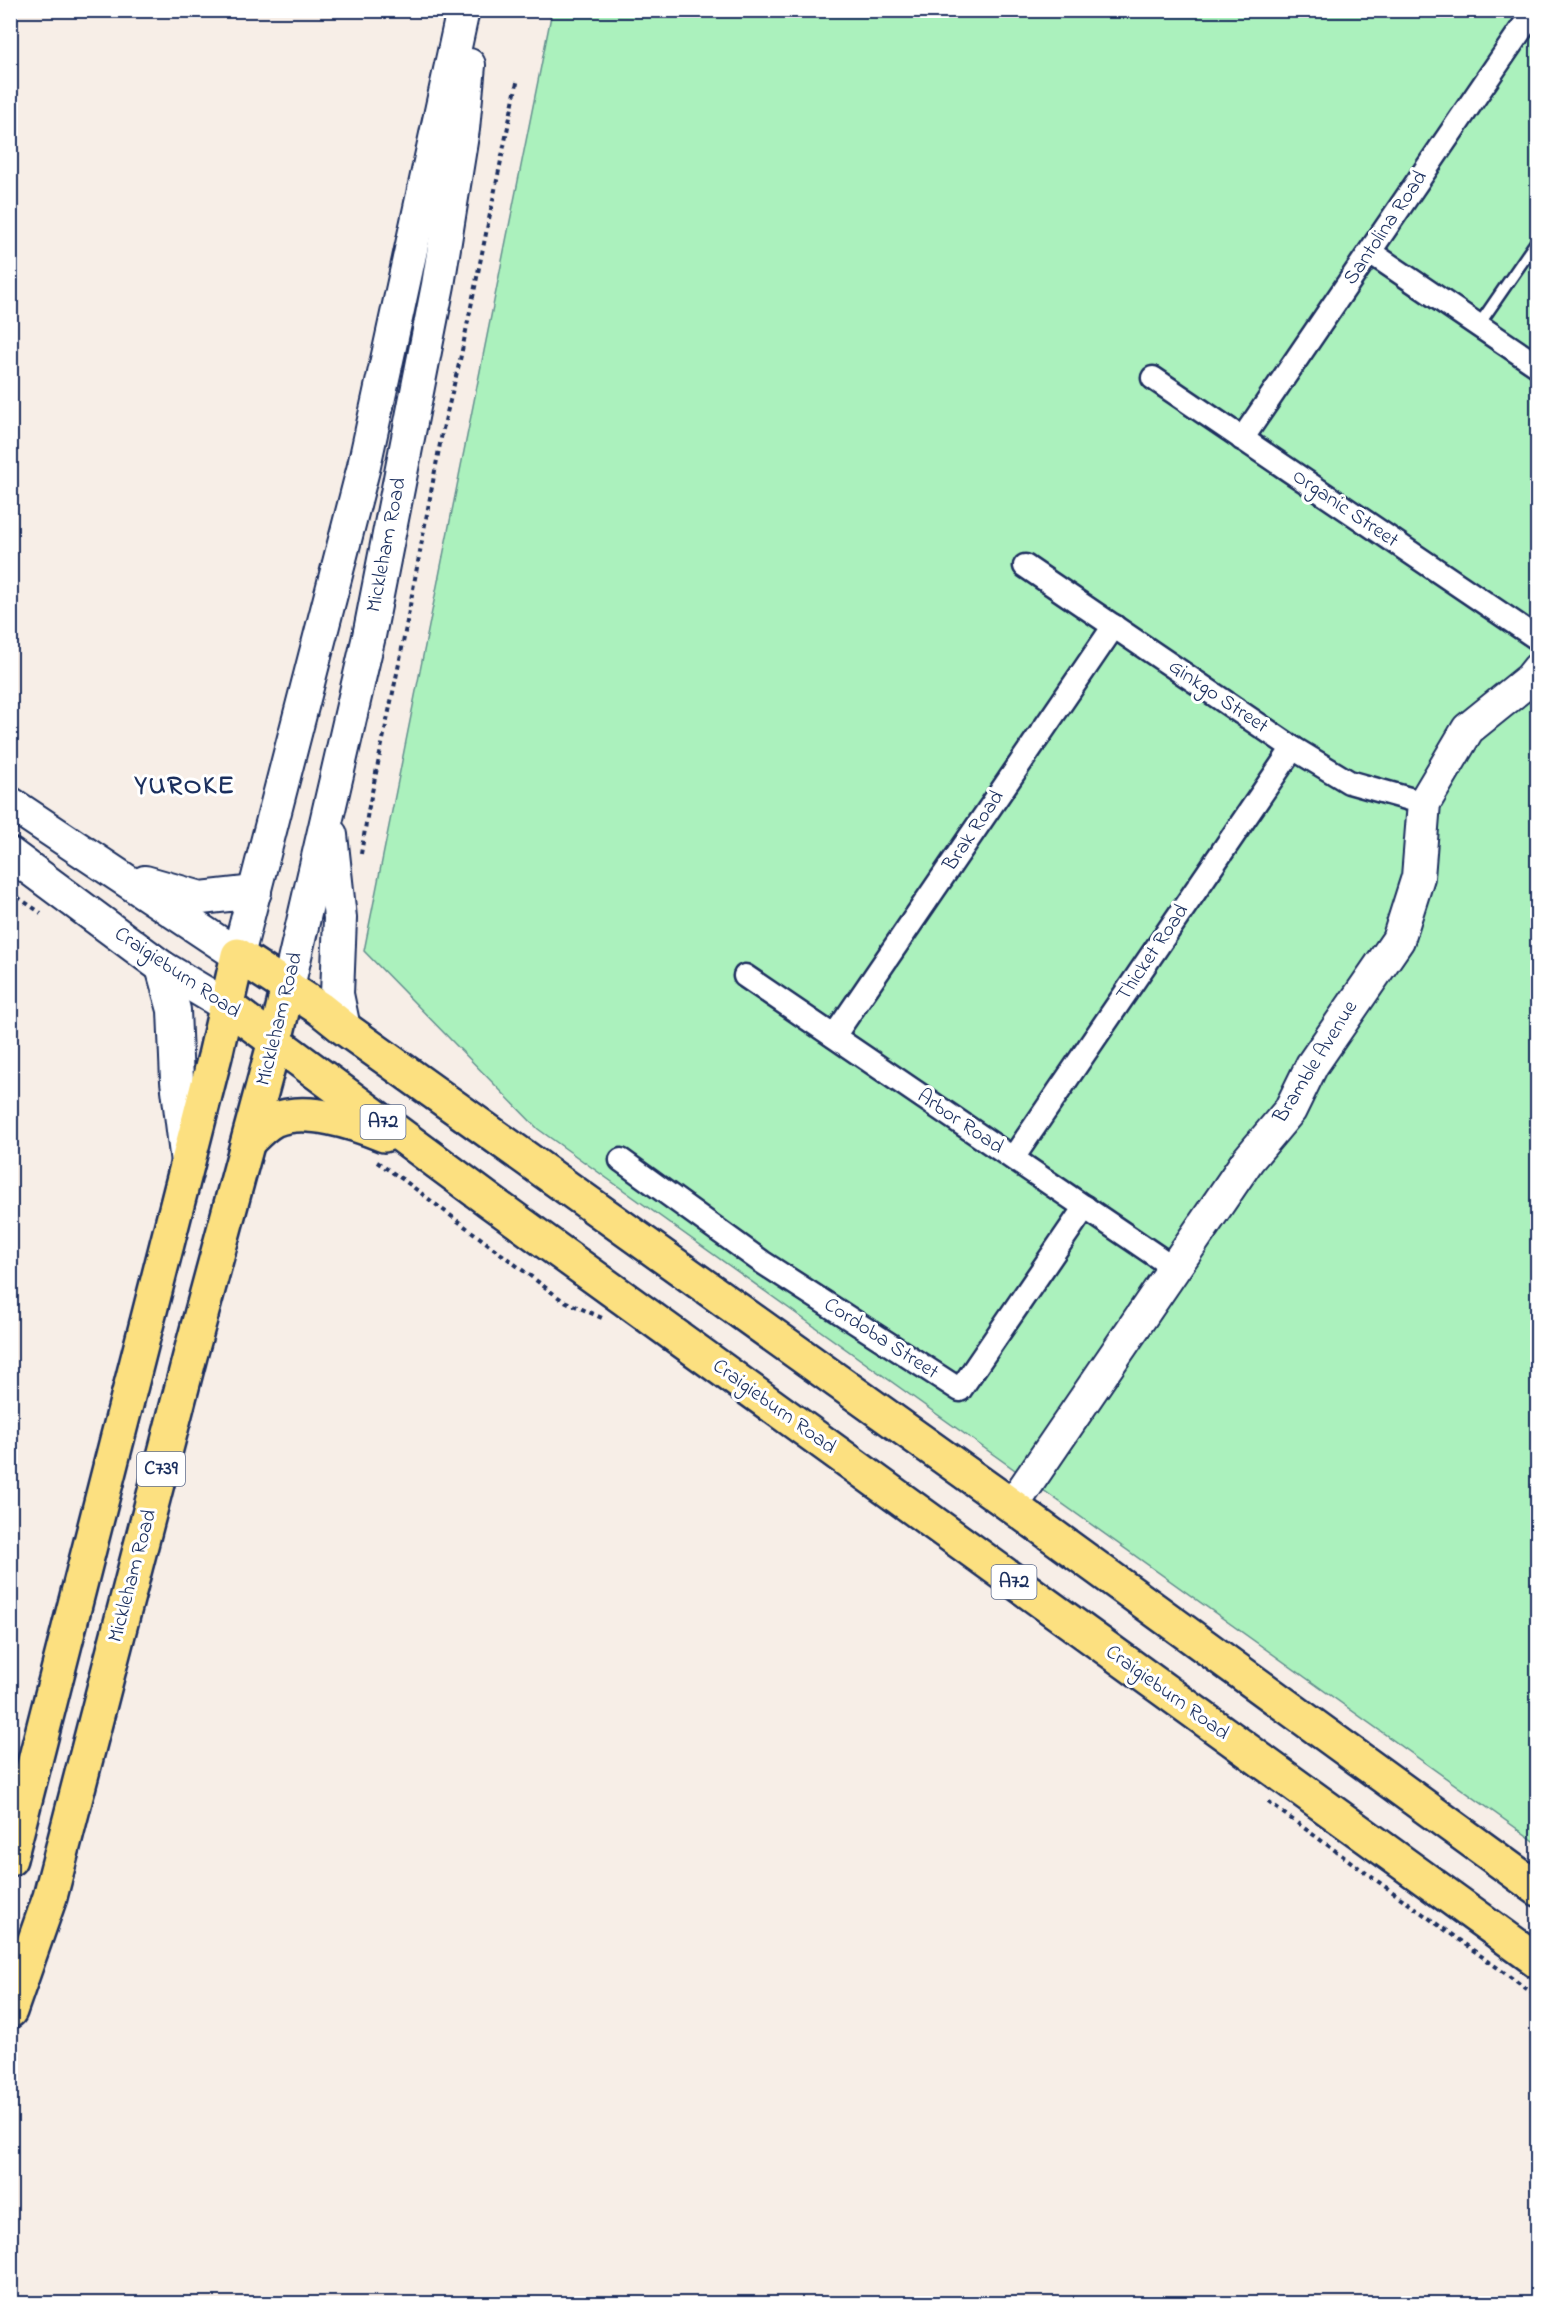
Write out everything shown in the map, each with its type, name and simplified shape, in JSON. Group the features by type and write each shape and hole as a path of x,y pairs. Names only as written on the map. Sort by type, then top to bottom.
{"main road":[{"name":"Mickleham Road","path":"10,1859 364,465 463,10"},
{"name":"Mickleham Road","path":"10,2011 50,1897 193,1345 276,1041 369,636 438,285 463,129 474,10"},
{"name":"Bramble Avenue","path":"1012,1506 1248,1160 1290,1110 1312,1065 1398,940 1418,877 1424,803 1468,729 1530,679 1538,669"},
{"path":"10,803 238,955"},
{"path":"329,810 340,918 337,994 344,1028"},
{"name":"Craigieburn Road","path":"10,854 162,967 227,1006 276,1041 427,1154 1538,1961"},
{"path":"113,872 181,894 201,898 255,892"},
{"name":"A72","path":"238,955 319,1008 1012,1506 1538,1889"},
{"path":"162,967 174,1010 177,1081 187,1167"},
{"path":"249,1141 261,1128 275,1119 318,1116 348,1122 427,1154"}],"street":[{"name":"Santolina Road","path":"1242,439 1529,18"},
{"path":"1370,252 1538,366"},
{"name":"Organic Street","path":"1153,378 1538,639"},
{"name":"Ginkgo Street","path":"1025,566 1293,748 1349,782 1424,803"},
{"name":"Brak Road","path":"834,1036 1114,626"},
{"name":"Thicket Road","path":"1013,1158 1293,748"},
{"name":"Arbor Road","path":"746,976 1174,1268"},
{"name":"Cordoba Street","path":"621,1160 762,1262 960,1390 1085,1207"}],"lane":[{"path":"1478,326 1538,238"}],"path":[{"path":"360,862 442,433 460,360 518,78"},
{"path":"10,892 49,918"},
{"path":"376,1162 405,1181 562,1300 610,1322"},
{"path":"1260,1796 1538,1997"}],"green space":[{"path":"552,11 1537,11 1537,1843 538,1129 364,951"}],"district":[{"name":"YUROKE","path":"185,786"}]}
